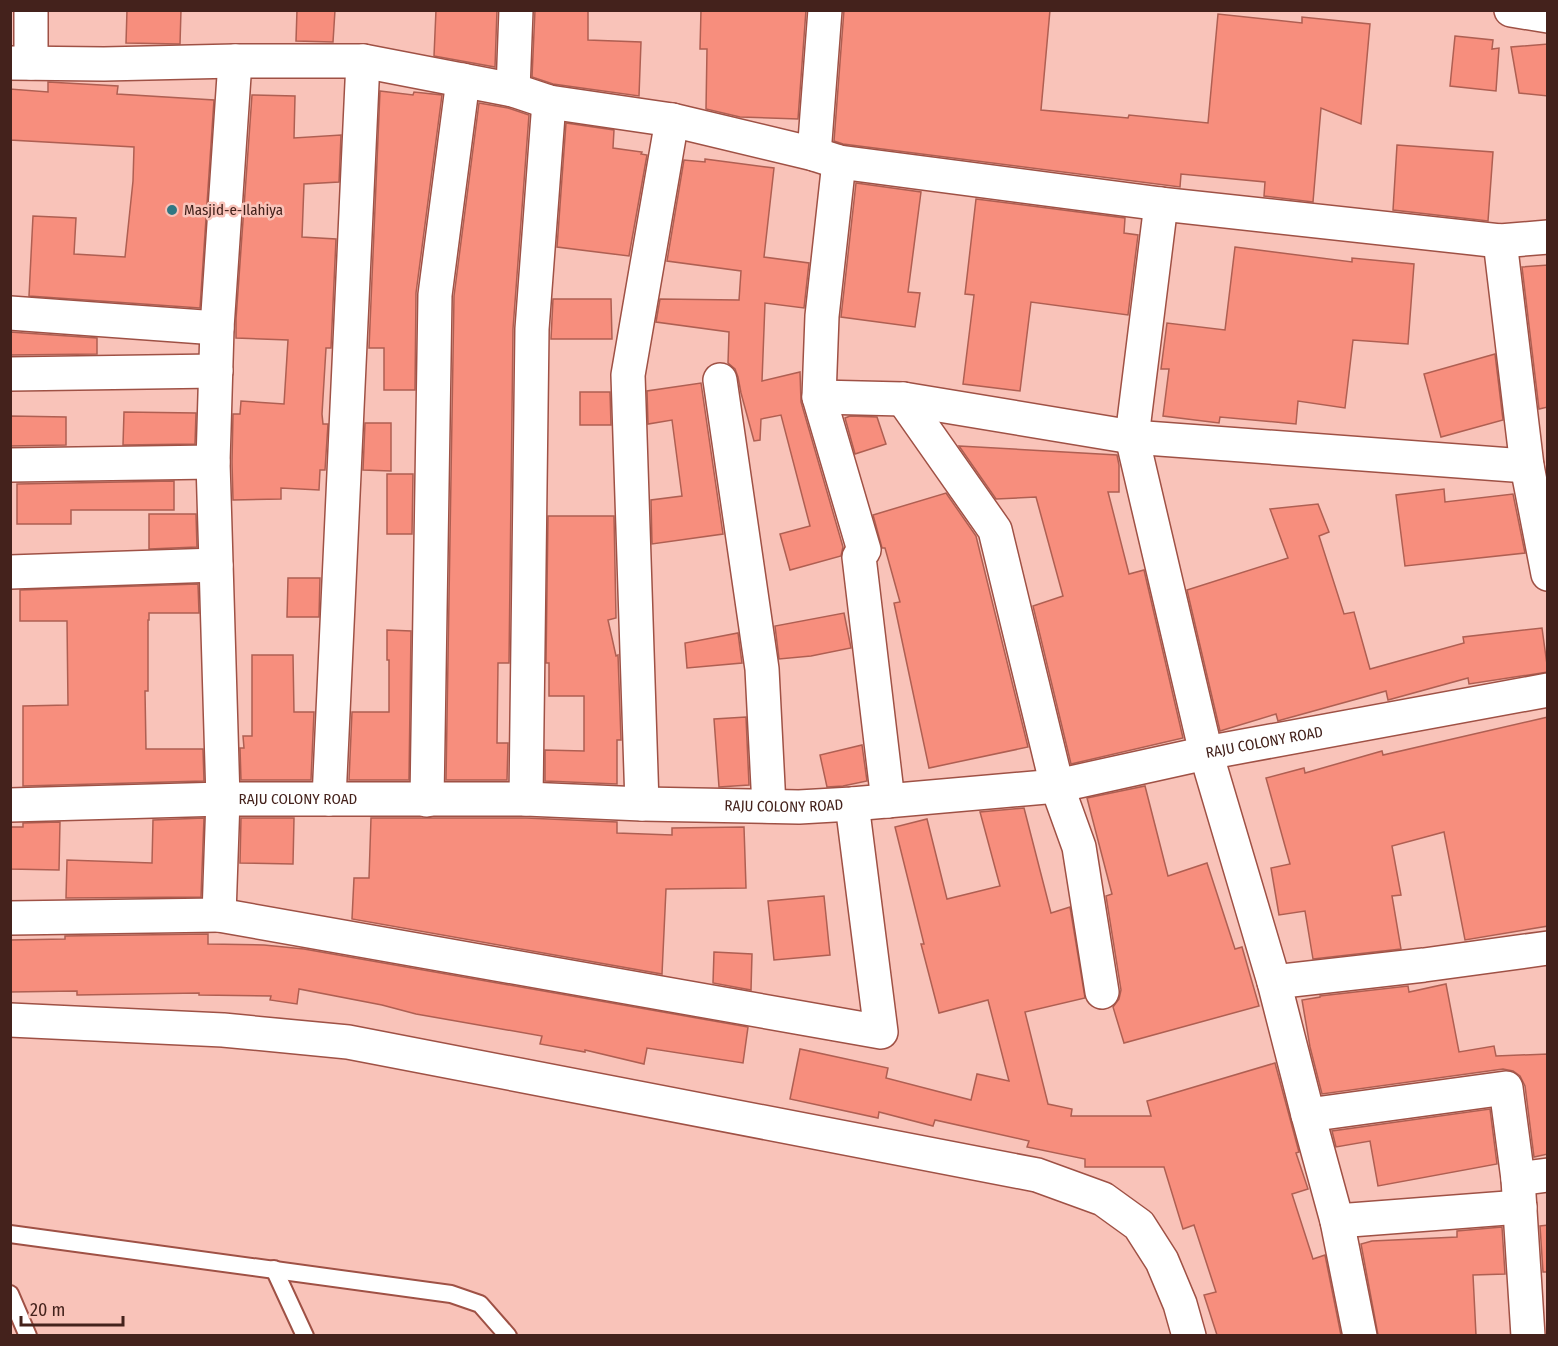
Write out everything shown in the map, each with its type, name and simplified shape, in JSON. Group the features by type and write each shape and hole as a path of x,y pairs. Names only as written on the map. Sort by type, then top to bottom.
{"street":[{"path":"31,10 21,63 363,61 513,90 549,102 672,120 826,158 1161,204 1500,241 1548,237"},
{"path":"513,90 516,10"},
{"path":"825,10 826,158 819,397 864,550 859,557 888,801"},
{"path":"1511,10 1548,16"},
{"path":"219,915 223,799 213,462 217,328 235,61"},
{"path":"329,799 363,61"},
{"path":"427,800 435,295 463,80"},
{"path":"526,799 532,329 549,102"},
{"path":"642,804 628,375 672,120"},
{"path":"1161,204 1132,437 1206,753 1274,982 1337,1221 1360,1335"},
{"path":"1500,241 1527,466 1548,573"},
{"path":"10,313 217,328"},
{"path":"10,374 216,371"},
{"path":"720,380 762,669 769,806"},
{"path":"819,397 903,399 1132,437 1527,466"},
{"path":"903,399 995,530 1057,786 1079,847 1102,992"},
{"path":"10,465 213,462"},
{"path":"10,572 216,566"},
{"name":"RAJU COLONY ROAD","path":"10,805 223,799 526,799 799,807 852,804 1057,786 1206,753 1548,690"},
{"path":"10,918 219,915 880,1032 852,804"},
{"path":"1274,982 1548,948"},
{"path":"10,1020 223,1030 348,1042 1037,1175 1103,1199 1139,1225 1162,1261 1180,1304 1189,1335"},
{"path":"1308,1115 1506,1088 1529,1187 1528,1335"},
{"path":"1337,1221 1529,1187"}],"lane":[{"path":"10,1234 451,1294 480,1304 508,1335"},
{"path":"274,1269 305,1335"},
{"path":"10,1294 28,1335"}],"building":[{"path":"127,10 181,10 180,44 126,43"},
{"path":"297,10 335,10 333,42 296,41"},
{"path":"436,10 497,10 495,67 434,56"},
{"path":"535,10 588,10 588,40 641,42 639,96 553,84 532,77"},
{"path":"701,10 806,10 798,119 740,117 706,109 707,49 700,49"},
{"path":"844,10 1050,10 1041,110 1128,118 1129,115 1208,123 1218,14 1302,23 1302,17 1370,24 1361,124 1321,108 1313,202 1264,196 1265,182 1181,174 1180,187 843,144 834,141"},
{"path":"1455,36 1493,40 1492,49 1499,48 1496,91 1450,86"},
{"path":"1548,44 1548,96 1519,93 1511,47"},
{"path":"48,82 118,86 117,94 214,100 200,308 29,296 33,216 76,218 74,254 125,257 133,181 134,147 10,140 10,89 48,92"},
{"path":"380,91 413,95 414,92 442,95 416,293 415,390 384,390 384,348 369,348"},
{"path":"252,95 295,96 294,138 341,135 339,182 304,184 302,237 336,239 331,348 326,348 322,414 323,424 328,424 325,470 320,470 319,490 281,488 281,499 233,500 233,414 240,414 241,401 284,404 288,340 236,338"},
{"path":"479,103 508,108 529,115 513,329 509,663 498,663 497,743 508,743 507,780 446,780 454,296"},
{"path":"566,123 614,130 613,148 642,152 641,154 647,155 629,256 557,247"},
{"path":"1397,145 1493,152 1488,221 1393,210"},
{"path":"705,159 774,168 764,257 809,263 804,308 765,303 762,381 800,372 801,402 843,547 841,556 790,570 780,534 810,526 781,415 761,419 760,440 754,441 738,377 735,369 728,363 729,332 656,322 660,299 739,300 741,271 667,261 684,160 705,162"},
{"path":"856,183 921,192 908,292 920,293 915,327 841,317"},
{"path":"976,199 1125,218 1124,233 1138,235 1128,315 1031,302 1020,391 963,384 974,295 965,294"},
{"path":"1235,247 1352,262 1352,258 1414,264 1408,344 1353,340 1345,408 1298,401 1296,424 1220,417 1219,423 1163,416 1169,369 1161,369 1167,323 1225,330"},
{"path":"1548,265 1548,407 1539,409 1522,267"},
{"path":"553,299 611,299 612,339 551,339"},
{"path":"10,332 97,338 97,354 10,355"},
{"path":"1495,354 1503,420 1441,437 1424,374"},
{"path":"701,383 723,534 652,544 651,500 682,496 672,420 648,424 647,391"},
{"path":"580,392 610,392 611,425 580,425"},
{"path":"124,412 196,413 195,444 123,445"},
{"path":"10,416 66,417 66,445 10,446"},
{"path":"850,416 877,417 886,444 855,454 845,418"},
{"path":"365,423 391,423 391,471 363,470"},
{"path":"959,446 1117,455 1119,492 1108,492 1129,574 1144,570 1183,738 1071,764 1033,606 1063,596 1036,497 996,499"},
{"path":"387,474 413,474 412,534 387,534"},
{"path":"174,481 174,510 71,510 71,524 17,524 17,484"},
{"path":"1444,489 1445,502 1513,494 1525,553 1405,566 1396,495"},
{"path":"946,493 976,536 1028,747 929,768 894,603 900,602 873,515"},
{"path":"1318,504 1329,532 1319,536 1344,614 1354,612 1370,669 1464,643 1463,637 1542,628 1548,672 1469,684 1468,678 1388,700 1386,691 1278,721 1276,714 1220,731 1187,590 1288,558 1270,509"},
{"path":"149,514 196,514 197,547 149,549"},
{"path":"548,516 614,516 616,618 608,620 616,656 618,655 621,740 617,740 617,784 545,781 545,750 584,751 584,696 549,696 549,663 546,663"},
{"path":"288,578 320,578 319,617 287,617"},
{"path":"198,584 199,613 149,613 148,691 145,691 146,749 203,749 204,781 23,786 23,706 68,705 67,621 20,621 20,590"},
{"path":"844,613 851,648 811,656 779,659 775,626"},
{"path":"387,630 411,631 409,780 349,780 352,712 389,712"},
{"path":"738,633 742,663 687,668 685,643"},
{"path":"252,655 293,655 294,712 314,712 311,780 241,780 240,748 244,748 243,736 252,736"},
{"path":"746,717 749,785 719,787 714,719"},
{"path":"1548,717 1548,926 1465,940 1444,832 1392,846 1401,895 1392,896 1401,949 1313,959 1305,911 1279,915 1271,868 1290,864 1266,778 1304,768 1305,773 1382,751 1383,755"},
{"path":"862,745 867,781 827,787 820,755"},
{"path":"1145,786 1168,876 1207,863 1235,949 1242,947 1259,1006 1124,1043 1113,1007 1119,999 1121,990 1106,896 1112,894 1087,798"},
{"path":"1024,808 1051,913 1070,907 1085,998 1025,1012 1048,1104 1072,1109 1071,1116 1151,1116 1147,1101 1275,1063 1299,1152 1296,1153 1308,1189 1292,1194 1313,1259 1325,1255 1341,1335 1217,1335 1204,1295 1216,1292 1194,1225 1183,1229 1164,1167 1085,1167 1085,1159 1027,1147 1029,1141 935,1120 933,1126 879,1112 878,1118 790,1099 800,1049 888,1068 886,1078 971,1100 977,1074 1009,1081 988,1000 939,1013 895,827 927,819 947,899 1000,886 980,812"},
{"path":"204,818 201,897 66,898 67,860 152,863 153,820"},
{"path":"241,818 294,818 293,864 240,863"},
{"path":"371,818 526,818 617,822 617,833 672,835 672,828 744,827 746,888 666,889 662,974 352,919 354,878 369,878"},
{"path":"60,822 59,870 10,869 10,827 23,827 23,823"},
{"path":"824,896 830,955 774,960 768,901"},
{"path":"208,934 208,944 264,945 304,949 748,1027 743,1063 647,1048 644,1064 585,1050 585,1052 540,1044 542,1036 416,1014 299,989 297,1004 270,1000 271,996 199,995 199,993 77,995 77,991 10,992 10,940 65,939 65,936"},
{"path":"714,952 752,954 751,990 713,983"},
{"path":"1446,984 1459,1052 1494,1046 1496,1056 1548,1054 1548,1154 1534,1157 1525,1086 1520,1076 1513,1071 1503,1069 1322,1094 1310,1047 1302,1000 1408,986 1409,992"},
{"path":"1490,1109 1497,1164 1378,1186 1370,1141 1336,1147 1332,1131"},
{"path":"1548,1225 1548,1272 1543,1272 1540,1226"},
{"path":"1502,1227 1505,1274 1473,1275 1476,1335 1378,1335 1361,1244 1372,1241 1457,1237 1457,1231"}],"place":[{"name":"Masjid-e-Ilahiya","path":"172,210"}]}
